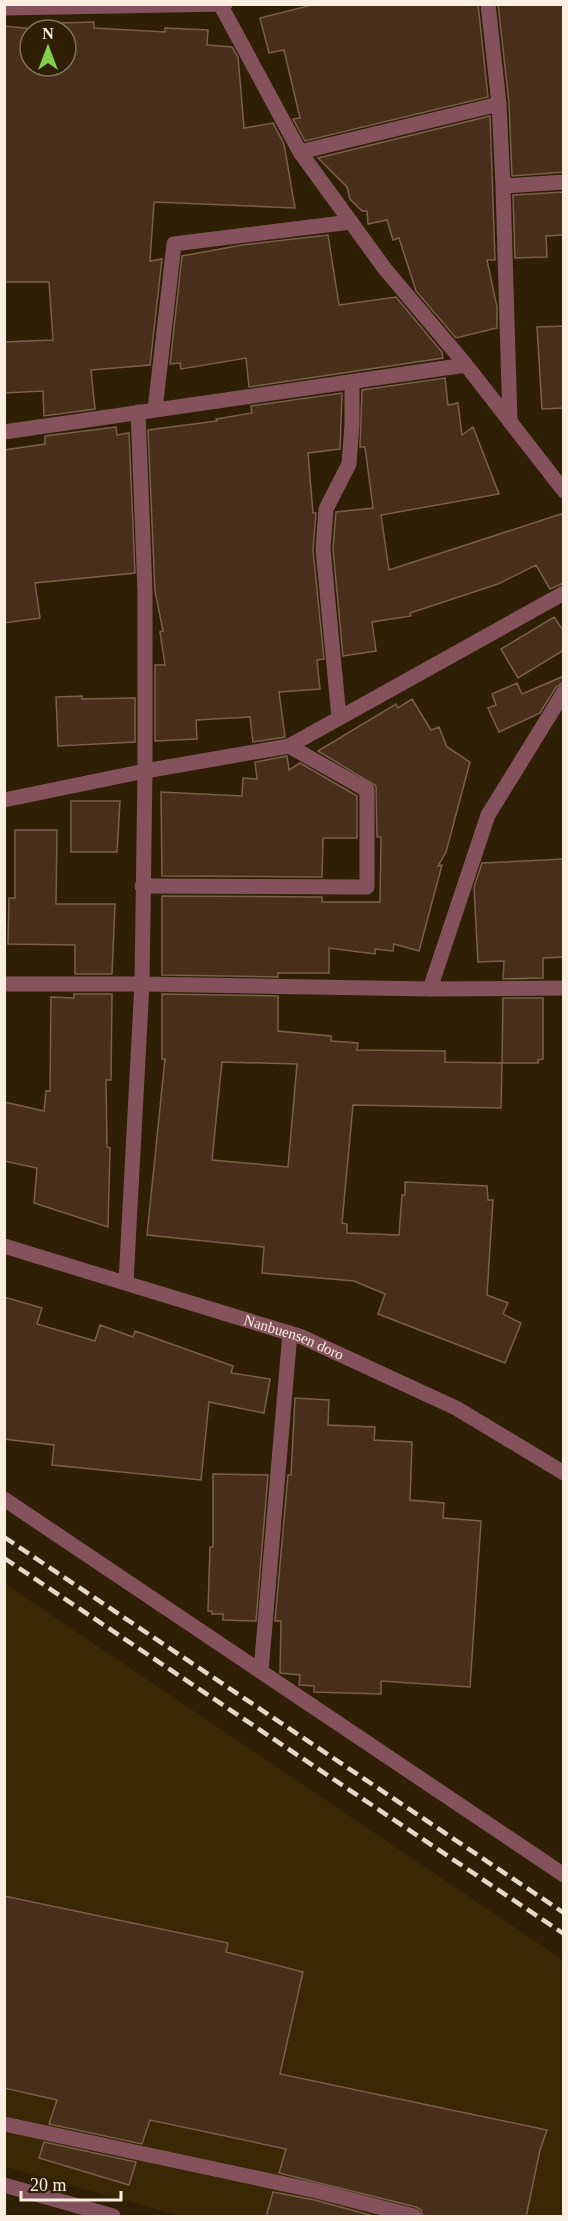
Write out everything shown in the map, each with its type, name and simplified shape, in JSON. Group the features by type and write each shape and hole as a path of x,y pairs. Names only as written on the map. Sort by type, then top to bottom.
{"street":[{"path":"488,4 499,104 504,186 510,422"},
{"path":"4,8 222,5 300,152 385,269 466,365 564,491"},
{"path":"300,152 499,104"},
{"path":"504,186 564,182"},
{"path":"154,410 174,244 351,222"},
{"path":"4,432 466,365"},
{"path":"339,718 323,549 327,509 349,464 352,382"},
{"path":"126,1282 142,984 145,771 145,592 138,412"},
{"path":"4,800 145,771 289,746 564,593"},
{"path":"430,989 488,814 564,692"},
{"path":"142,886 367,887 367,790 289,746"},
{"path":"4,984 430,989 564,988"},
{"name":"Nanbuensen doro","path":"4,1246 290,1333 456,1408 564,1473"},
{"path":"261,1671 290,1333"},
{"path":"4,1499 564,1875"},
{"path":"4,2124 317,2191 414,2217"},
{"path":"4,2185 113,2217"}],"shaded area":[{"path":"4,1583 563,1960 563,2216 181,2216 5,2167"}],"building":[{"path":"316,4 478,4 488,97 305,141 293,119 300,118 284,50 269,53 260,18"},
{"path":"498,4 564,4 564,172 512,176 509,103"},
{"path":"78,22 94,22 94,28 165,32 165,28 208,30 207,45 232,47 238,57 244,128 273,123 284,144 295,208 154,202 150,261 162,259 150,365 91,370 95,409 44,416 43,391 4,393 4,342 53,340 49,282 4,282 4,26 18,27 18,78 78,78"},
{"path":"490,116 495,260 487,260 497,307 497,328 456,338 416,291 399,238 393,240 387,220 368,224 367,211 362,211 350,199 347,187 318,158"},
{"path":"564,192 564,235 546,236 547,257 515,258 513,195"},
{"path":"328,235 339,305 396,297 442,352 443,358 249,387 246,358 181,369 180,363 170,364 182,256 242,245"},
{"path":"564,326 564,408 542,409 537,327"},
{"path":"445,378 448,405 458,403 462,435 473,427 499,494 381,515 389,570 564,513 564,583 550,589 536,565 498,584 410,613 411,616 372,622 376,651 343,656 333,549 336,512 373,508 365,447 360,447 362,390"},
{"path":"342,393 340,449 308,453 313,513 316,513 313,550 324,659 317,660 320,689 279,692 285,737 253,742 250,717 196,720 197,739 155,741 155,665 165,665 160,632 163,631 155,591 148,430 217,421 216,419 252,413 251,406"},
{"path":"116,427 117,435 129,433 135,573 35,583 40,618 4,623 4,450 45,444 45,436"},
{"path":"554,617 564,632 564,650 518,678 501,649"},
{"path":"564,676 564,682 556,687 540,713 499,732 488,708 496,705 492,694 517,683 522,694"},
{"path":"82,696 82,699 135,698 135,742 58,746 56,697"},
{"path":"412,699 431,730 439,727 447,747 470,762 446,852 438,866 442,865 419,951 394,944 393,951 375,949 375,954 329,948 329,973 278,973 278,977 162,975 162,896 322,897 322,902 380,902 381,837 377,837 376,786 318,751 396,704 398,708"},
{"path":"287,756 289,770 300,763 357,796 357,838 323,838 322,877 162,876 161,792 242,796 243,778 257,779 255,762"},
{"path":"71,801 120,801 117,852 71,852"},
{"path":"15,830 57,830 56,904 115,904 112,974 75,974 75,945 8,944 9,898 15,898"},
{"path":"564,859 564,957 543,958 543,978 503,979 504,961 478,962 474,887 482,863"},
{"path":"74,994 112,994 111,1080 106,1080 107,1147 110,1148 108,1227 34,1203 37,1168 4,1161 4,1102 44,1111 46,1091 50,1091 51,997 74,998"},
{"path":"162,994 278,996 278,1031 331,1036 331,1041 358,1043 357,1050 445,1051 445,1062 502,1063 501,1108 353,1105 342,1223 347,1224 347,1233 399,1235 405,1182 487,1186 488,1200 493,1200 487,1295 508,1303 503,1314 521,1323 505,1363 378,1314 385,1294 354,1281 262,1273 264,1247 147,1235 165,1059 162,1059","holes":["222,1062 297,1064 288,1167 212,1160"]},
{"path":"503,998 543,998 543,1059 538,1060 538,1063 502,1063"},
{"path":"4,1297 42,1308 37,1324 95,1341 100,1325 133,1337 135,1331 233,1366 231,1373 270,1379 264,1413 209,1402 201,1480 52,1465 54,1445 4,1439"},
{"path":"295,1398 329,1400 328,1425 375,1427 374,1440 412,1442 410,1500 444,1503 443,1518 481,1521 470,1687 381,1681 381,1694 314,1692 314,1686 299,1685 300,1675 280,1673 281,1621 275,1621 288,1475 291,1475"},
{"path":"213,1474 268,1475 256,1621 223,1620 223,1614 212,1614 212,1611 208,1611 210,1547 213,1547"},
{"path":"4,1896 228,1943 226,1952 303,1972 280,2074 547,2130 540,2150 526,2217 423,2217 421,2210 416,2207 279,2173 286,2149 150,2120 142,2144 49,2124 57,2100 4,2088"},
{"path":"44,2142 136,2162 129,2185 39,2158"},
{"path":"273,2192 315,2200 377,2217 266,2217"}],"railway":[{"path":"4,1537 564,1913"},
{"path":"4,1558 564,1934"}]}
